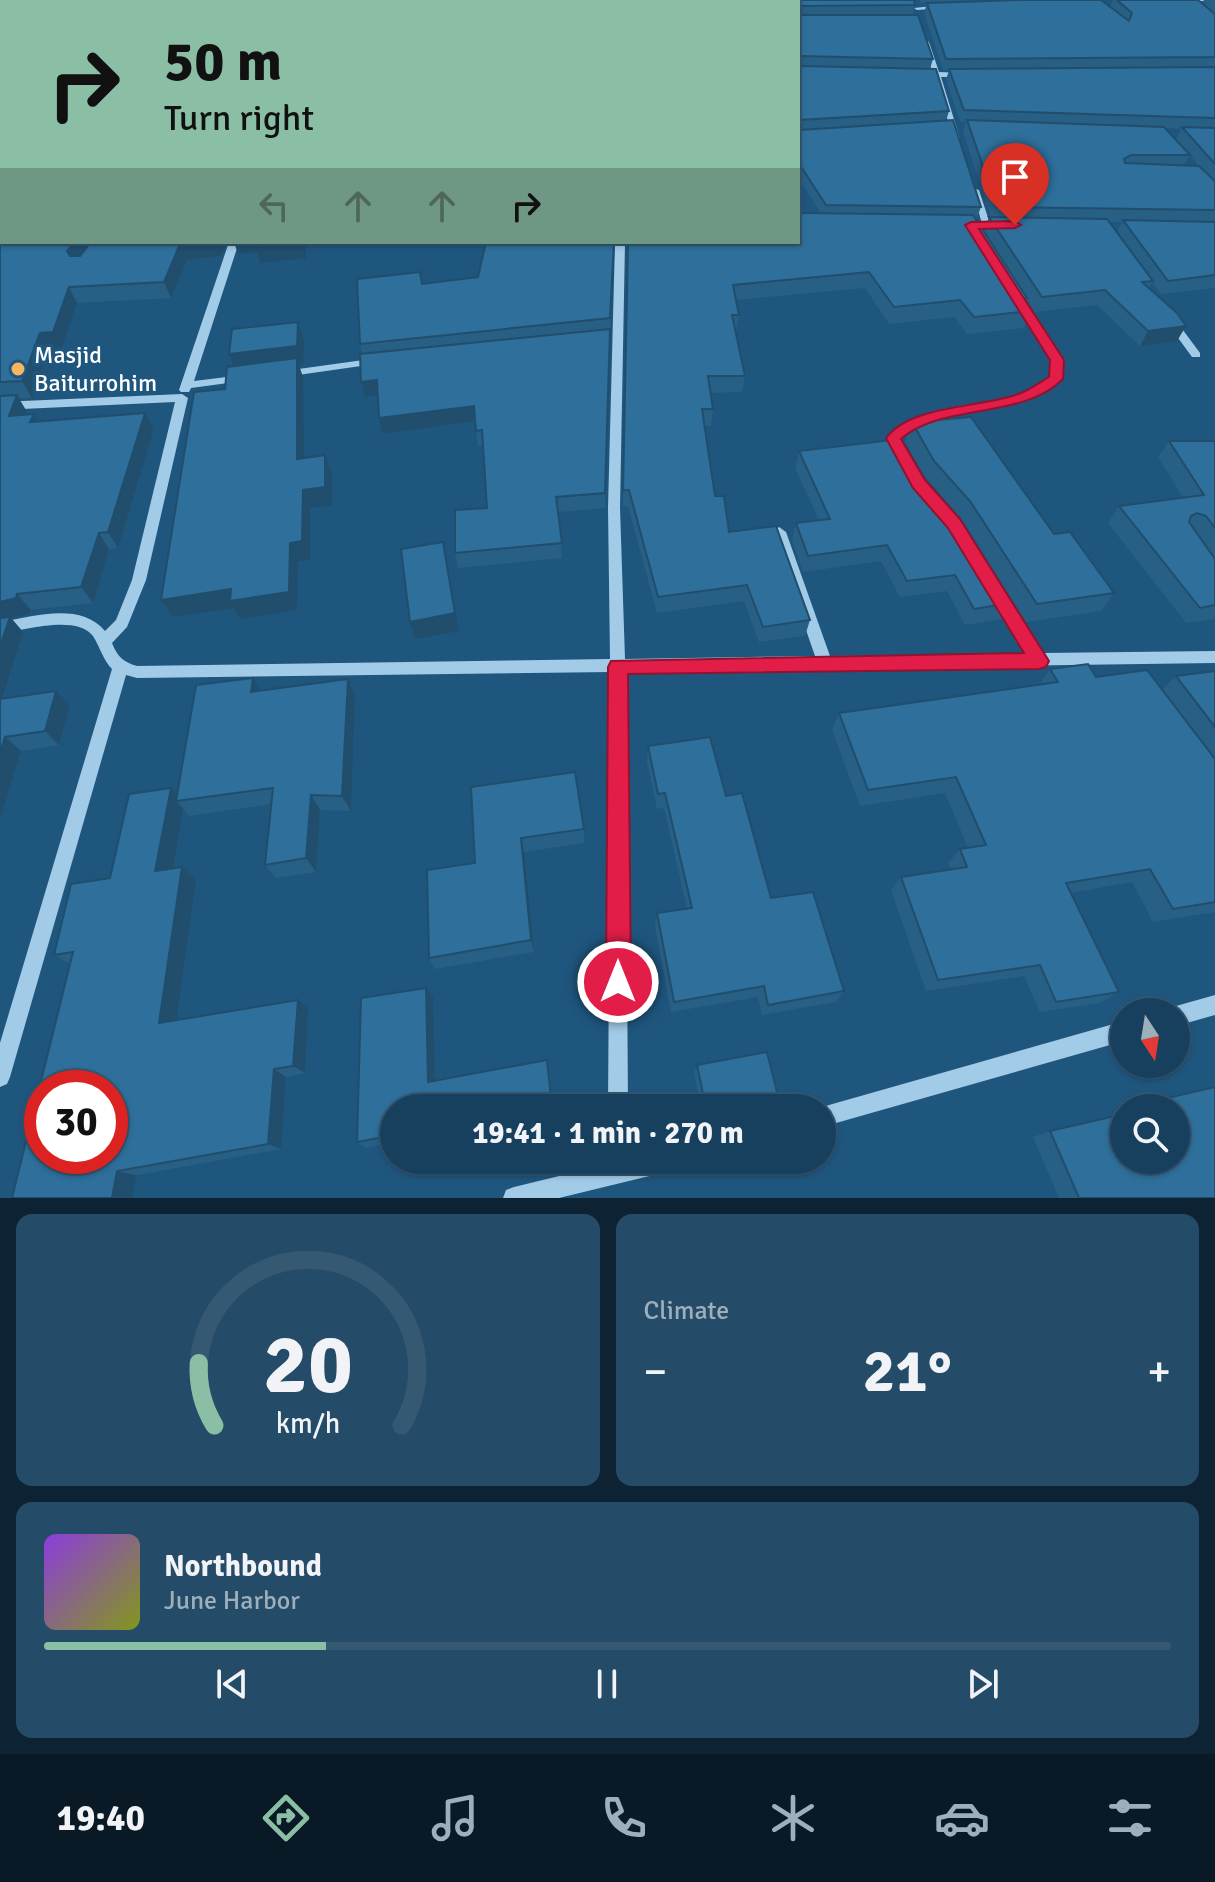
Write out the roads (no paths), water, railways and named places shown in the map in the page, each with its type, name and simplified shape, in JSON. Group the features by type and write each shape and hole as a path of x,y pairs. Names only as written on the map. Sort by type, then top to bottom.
{"street":[{"path":"1189,0 1197,8"},
{"path":"1173,1 1211,0"},
{"path":"919,20 916,4 958,7"},
{"path":"923,30 960,148"},
{"path":"910,74 970,74"},
{"path":"940,128 970,127"},
{"path":"970,174 986,224"},
{"path":"971,225 1000,224"},
{"path":"103,642 122,623 139,580 184,391 233,244"},
{"path":"618,1094 618,667 614,508 620,244"},
{"path":"911,472 893,438 902,430 964,409 1026,396 1056,379 1057,360 1010,286"},
{"path":"1159,304 1196,355"},
{"path":"602,339 617,337"},
{"path":"276,375 389,360"},
{"path":"0,406 184,391 261,376"},
{"path":"779,532 825,664"},
{"path":"993,586 1039,661"},
{"path":"0,628 49,620 74,620 94,626 110,660 120,669 152,672 1039,661 1130,667 1215,657"},
{"path":"0,1077 120,669"},
{"path":"1190,1012 1215,1005"},
{"path":"836,1113 1110,1035"},
{"path":"514,1198 595,1174"}],"place":[{"name":"Masjid Baiturrohim","path":"18,369"}]}
